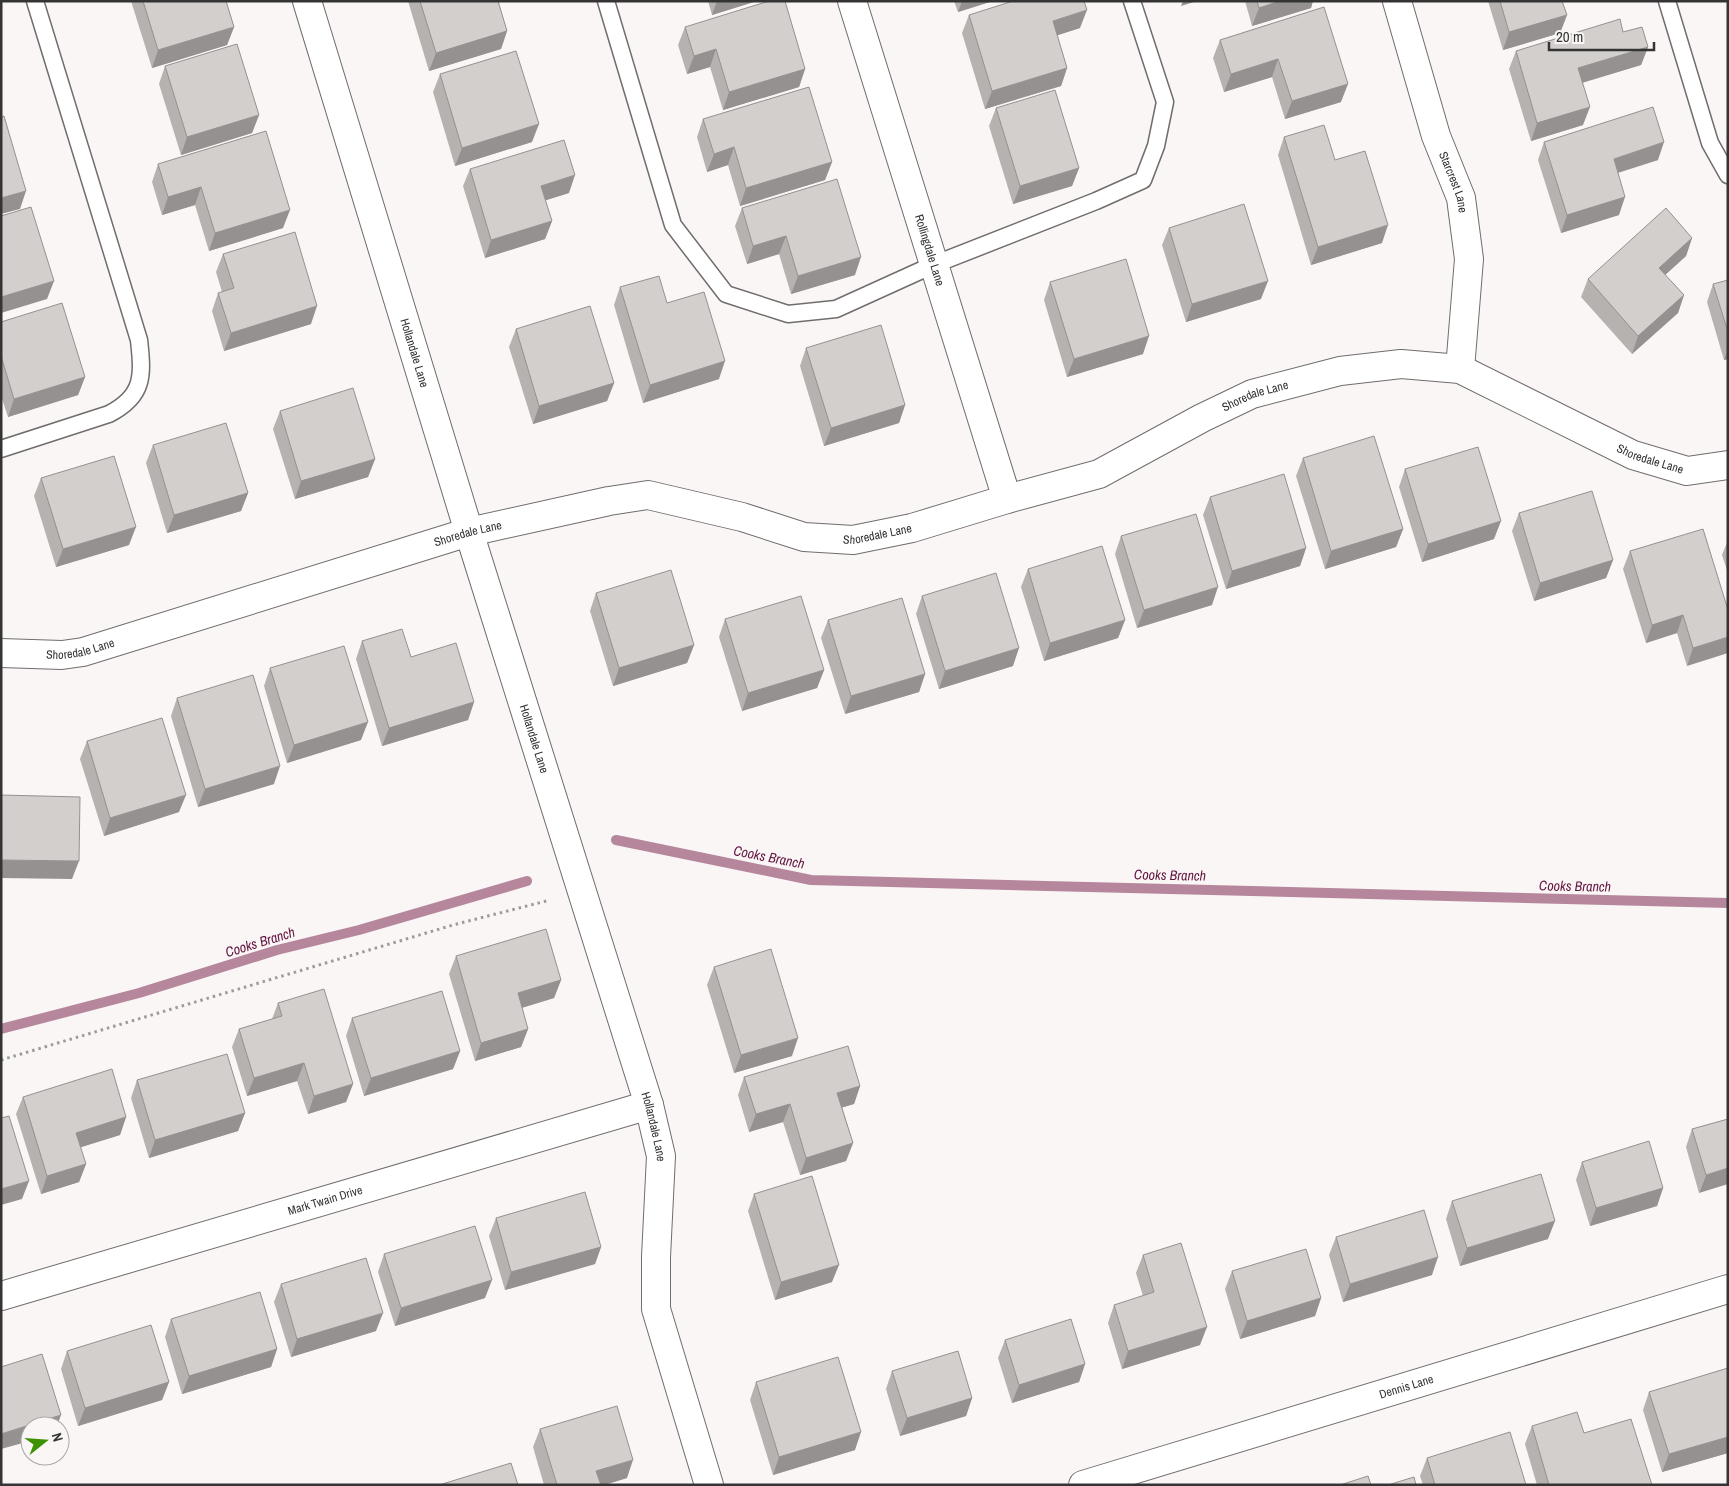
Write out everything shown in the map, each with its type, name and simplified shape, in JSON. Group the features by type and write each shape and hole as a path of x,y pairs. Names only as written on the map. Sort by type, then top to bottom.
{"street":[{"name":"Hollandale Lane","path":"307,1 469,532 649,1104 661,1156 656,1257 656,1309 709,1485"},
{"name":"Rollingdale Lane","path":"852,1 1007,499"},
{"name":"Starcrest Lane","path":"1397,1 1436,136 1461,198 1469,259 1460,369"},
{"name":"Shoredale Lane","path":"2,654 62,656 83,652 469,532 648,494 742,517 804,537 853,540 912,528 1007,499 1099,474 1202,418 1252,394 1340,370 1401,364 1460,369 1633,455 1687,471 1728,465"},
{"name":"Mark Twain Drive","path":"1,1296 649,1104"},
{"name":"Dennis Lane","path":"1083,1485 1728,1290"}],"lane":[{"path":"1,449 109,414 123,407 136,392 142,369 139,340 36,1"},
{"path":"606,1 673,225 726,294 788,314 836,309 933,265 1096,201 1143,180 1156,146 1166,102 1132,1"},
{"path":"1666,1 1710,144 1728,175"}],"path":[{"path":"1,1060 453,925 582,892"}],"building":[{"path":"143,1 226,1 234,27 158,50"},
{"path":"420,1 498,1 507,31 436,53"},
{"path":"769,1 785,1 805,69 729,92 716,49 694,56 685,27"},
{"path":"1013,1 1084,1 1087,10 1053,21 1067,68 992,91 969,15"},
{"path":"1257,1 1280,1 1259,8"},
{"path":"1500,1 1562,1 1567,15 1509,32"},
{"path":"1324,7 1348,84 1292,101 1278,59 1231,74 1220,40"},
{"path":"1620,19 1623,32 1642,27 1648,47 1578,68 1590,107 1537,123 1516,51"},
{"path":"237,44 259,115 187,137 165,66"},
{"path":"516,51 539,124 462,148 440,74"},
{"path":"809,87 832,162 746,188 734,147 714,154 703,119"},
{"path":"1055,90 1079,168 1020,186 996,108"},
{"path":"1653,107 1664,142 1614,159 1625,197 1567,215 1544,142"},
{"path":"4,116 26,191 1,198 1,117"},
{"path":"1324,125 1335,160 1365,151 1388,225 1318,247 1284,137"},
{"path":"266,131 290,210 215,233 201,187 168,197 158,164"},
{"path":"564,140 575,175 541,186 552,221 491,240 470,169"},
{"path":"837,179 861,257 798,276 786,236 753,246 742,208"},
{"path":"1244,204 1268,281 1192,304 1169,228"},
{"path":"31,207 54,281 1,297 1,216"},
{"path":"1666,208 1692,238 1659,268 1684,295 1638,336 1588,279"},
{"path":"295,232 317,306 231,333 218,293 234,288 223,254"},
{"path":"1126,259 1149,336 1074,359 1050,282"},
{"path":"659,276 667,303 704,292 725,361 650,385 620,287"},
{"path":"1728,280 1728,332 1713,284"},
{"path":"62,303 85,377 14,399 1,356 1,322"},
{"path":"590,306 614,383 539,406 516,329"},
{"path":"881,325 905,405 831,428 806,348"},
{"path":"353,388 375,459 301,481 280,411"},
{"path":"226,423 248,493 174,515 153,445"},
{"path":"1374,436 1403,529 1331,551 1303,458"},
{"path":"1478,447 1501,521 1428,544 1405,469"},
{"path":"114,456 136,527 63,549 41,478"},
{"path":"1284,474 1306,548 1232,571 1210,497"},
{"path":"1592,491 1613,560 1540,583 1519,513"},
{"path":"1196,514 1218,587 1144,610 1121,536"},
{"path":"1703,529 1728,610 1728,637 1693,648 1683,615 1652,625 1630,551"},
{"path":"1102,546 1125,620 1050,643 1028,569"},
{"path":"671,570 694,645 619,668 596,593"},
{"path":"996,573 1019,648 945,671 922,596"},
{"path":"801,596 824,670 748,693 725,619"},
{"path":"902,598 925,674 851,696 828,620"},
{"path":"402,629 411,657 456,643 474,702 389,728 362,641"},
{"path":"344,646 368,722 294,745 270,668"},
{"path":"253,675 280,766 205,789 177,698"},
{"path":"162,718 186,795 110,818 87,741"},
{"path":"1,795 80,797 79,861 1,860"},
{"path":"546,929 561,980 518,993 528,1029 481,1043 456,956"},
{"path":"771,949 798,1038 741,1055 714,967"},
{"path":"324,989 353,1084 314,1096 304,1063 254,1078 239,1029 282,1016 278,1003"},
{"path":"442,991 460,1051 371,1078 352,1018"},
{"path":"848,1046 860,1086 837,1093 853,1143 806,1158 790,1104 756,1114 744,1077"},
{"path":"227,1054 245,1113 155,1140 137,1080"},
{"path":"112,1069 126,1117 76,1133 86,1164 47,1176 23,1097"},
{"path":"9,1116 29,1181 1,1189 1,1118"},
{"path":"1728,1119 1728,1168 1706,1175 1692,1129"},
{"path":"1649,1141 1663,1188 1596,1208 1582,1162"},
{"path":"1541,1174 1555,1221 1467,1248 1452,1201"},
{"path":"812,1176 839,1265 781,1282 754,1194"},
{"path":"585,1192 601,1247 511,1272 496,1218"},
{"path":"1424,1210 1438,1257 1350,1284 1336,1237"},
{"path":"475,1226 492,1280 401,1308 384,1254"},
{"path":"1181,1243 1207,1327 1128,1351 1114,1305 1154,1292 1143,1255"},
{"path":"1306,1249 1321,1298 1247,1321 1232,1271"},
{"path":"366,1258 383,1313 297,1339 281,1284"},
{"path":"260,1292 277,1349 189,1376 171,1319"},
{"path":"1071,1319 1085,1364 1019,1385 1005,1340"},
{"path":"151,1325 169,1382 85,1408 67,1351"},
{"path":"958,1351 972,1398 907,1418 892,1371"},
{"path":"42,1354 61,1415 20,1416 20,1428 1,1434 1,1367"},
{"path":"838,1357 861,1432 779,1457 756,1382"},
{"path":"1728,1368 1728,1437 1669,1454 1649,1392"},
{"path":"617,1406 633,1460 596,1471 601,1485 557,1485 540,1429"},
{"path":"1577,1412 1584,1433 1631,1419 1652,1485 1549,1485 1532,1426"},
{"path":"1510,1432 1526,1485 1435,1485 1427,1458"},
{"path":"511,1463 518,1485 439,1485"},
{"path":"1368,1476 1371,1485 1340,1485"},
{"path":"1414,1477 1416,1485 1388,1485"}],"waterway":[{"name":"Cooks Branch","path":"616,840 811,880 1728,903"},
{"name":"Cooks Branch","path":"1,1029 139,993 277,950 359,930 527,881"}]}
